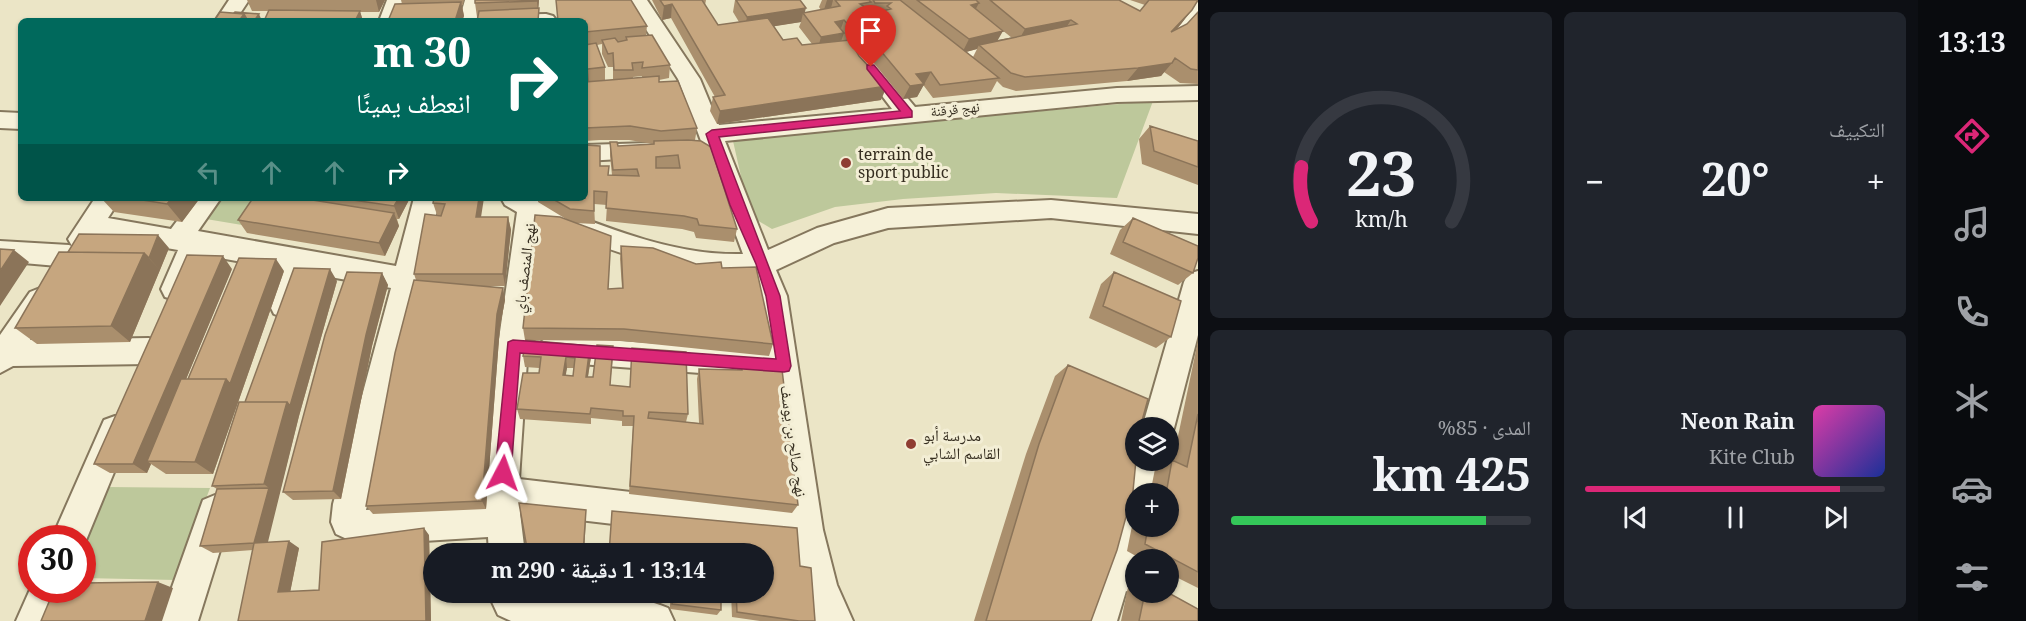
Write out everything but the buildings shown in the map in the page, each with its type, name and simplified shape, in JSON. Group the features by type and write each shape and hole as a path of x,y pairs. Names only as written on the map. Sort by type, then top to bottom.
{"street":[{"path":"227,18 239,0"},
{"path":"390,18 397,0"},
{"path":"470,18 475,0"},
{"name":"نهج صالح بن يوسف","path":"637,0 655,44 677,80 763,264 773,296 806,530 819,588 834,621"},
{"path":"1178,32 1198,7 1182,0"},
{"path":"519,18 546,14"},
{"path":"957,56 1033,41"},
{"path":"940,42 974,69"},
{"path":"858,51 908,114"},
{"path":"991,83 1016,104"},
{"name":"نهج قرقنة","path":"707,145 908,114 1143,93 1198,93"},
{"path":"0,120 18,121"},
{"path":"588,153 669,151"},
{"path":"2,357 106,201"},
{"path":"75,525 157,333 187,240 206,201"},
{"path":"426,201 412,286 350,504 348,522 360,528 502,506 806,530"},
{"path":"525,202 613,241 657,252 736,265 763,264 826,235 888,218 1051,209 1198,224"},
{"name":"نهج المنصف باي","path":"506,543 502,506 513,346 509,296 525,202"},
{"path":"90,225 187,240 412,286"},
{"path":"0,251 69,256"},
{"path":"276,329 298,262"},
{"path":"1161,417 1198,282"},
{"path":"2,357 157,333"},
{"path":"513,346 784,366"},
{"path":"179,621 224,486"},
{"path":"1098,621 1125,571"},
{"path":"35,621 43,603"},
{"path":"511,605 655,621"}],"green space":[{"name":"terrain de sport public","path":"1153,101 1117,198 996,193 903,199 835,207 772,229 750,216 733,141 742,138"},
{"path":"212,201 265,201 248,226 200,218"},
{"path":"106,487 210,488 176,580 96,578 96,525 88,525"}],"place":[{"name":"terrain de sport public","path":"846,163"},
{"name":"مدرسة أبو القاسم الشابي","path":"911,444"}],"route":[{"path":"503,473 513,346 784,366 773,296 763,264 736,205 712,134 908,114 871,67"}]}
